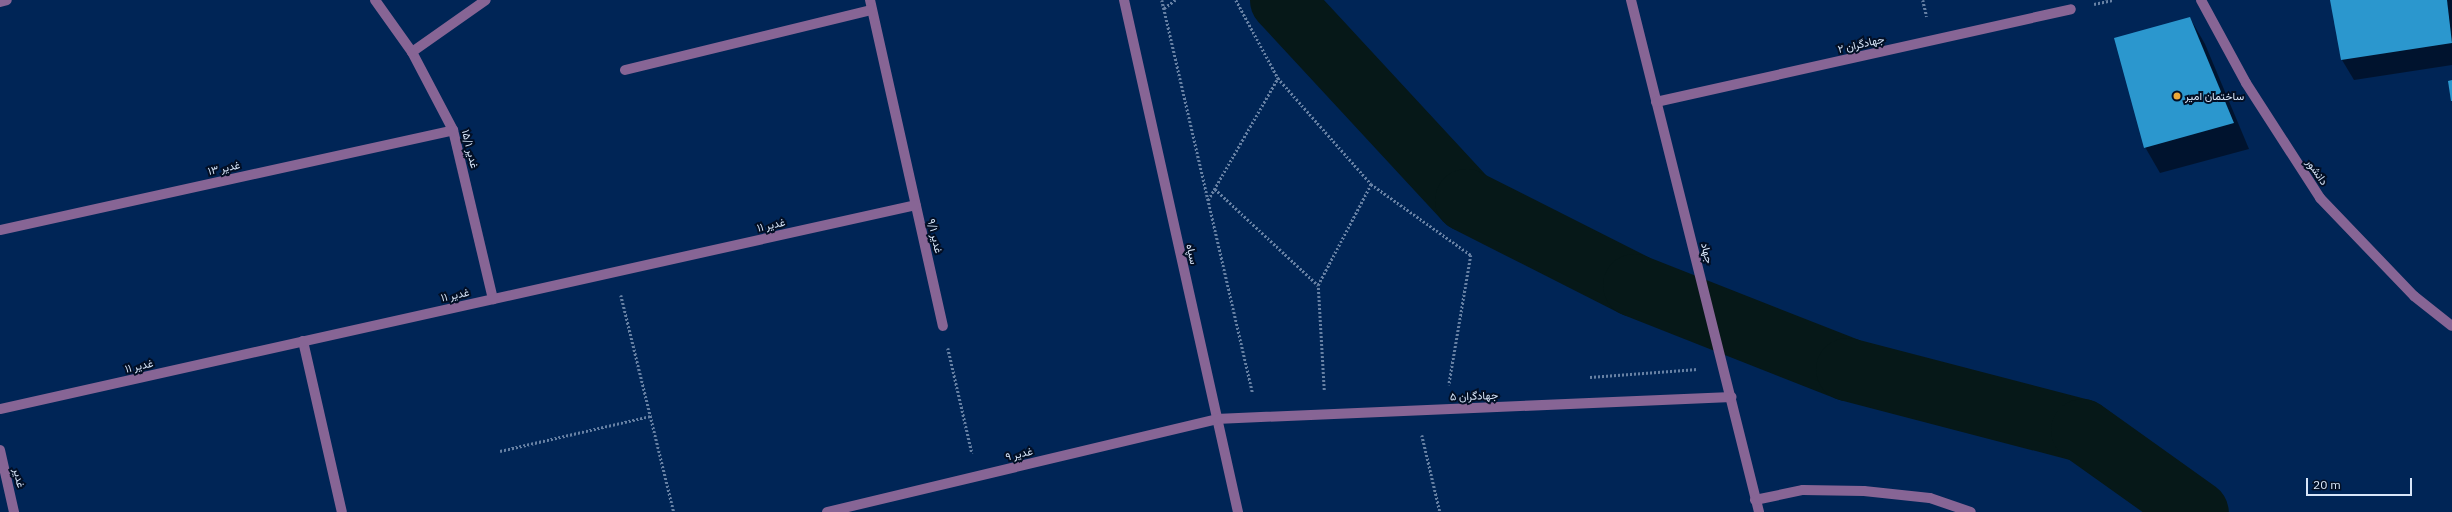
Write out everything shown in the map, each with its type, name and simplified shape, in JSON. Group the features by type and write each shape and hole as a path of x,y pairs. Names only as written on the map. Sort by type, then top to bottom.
{"street":[{"path":"0,2 7,0"},
{"name":"غدیر ۱۵/۱","path":"375,0 412,52 453,130 493,299"},
{"path":"412,52 486,0"},
{"name":"سپاه","path":"1124,0 1216,420 1238,512"},
{"name":"جهاد","path":"1631,0 1704,291 1725,367 1759,512"},
{"name":"دانشور","path":"2201,0 2250,90 2320,198 2414,296 2452,326"},
{"path":"625,70 871,5"},
{"name":"غدیر ۹/۱","path":"871,5 943,326"},
{"name":"جهادگران ۲","path":"1656,102 2071,10"},
{"name":"غدیر ۱۳","path":"0,230 453,130"},
{"name":"غدیر ۱۱","path":"0,409 916,205"},
{"path":"303,341 342,512"},
{"name":"جهادگران ۵","path":"1216,420 1732,397"},
{"name":"غدیر ۹","path":"827,512 854,509 977,476 1216,420"},
{"name":"غدیر","path":"0,450 14,512"},
{"path":"1756,500 1803,490 1864,491 1930,498 1971,512"}],"path":[{"path":"1162,0 1254,395 1261,395"},
{"path":"1164,8 1175,0"},
{"path":"1236,0 1278,78 1371,184 1470,255 1449,387"},
{"path":"1208,200 1278,78"},
{"path":"1325,415 1318,285 1371,184"},
{"path":"1215,189 1318,285"},
{"path":"615,272 674,512"},
{"path":"943,326 977,476"},
{"path":"1583,378 1725,367"},
{"path":"1441,388 1457,387"},
{"path":"1316,392 1332,391"},
{"path":"1417,411 1440,512"},
{"path":"500,451 650,416"}],"building":[{"path":"2330,0 2447,0 2452,43 2341,60"},
{"name":"ساختمان امیر","path":"2190,17 2234,123 2144,148 2114,38"},
{"path":"2452,80 2452,101 2451,101 2448,81"}],"waterway":[{"path":"1281,0 1466,200 1634,285 1847,369 2082,430 2197,512"}],"place":[{"name":"ساختمان امیر","path":"2177,96"}]}
